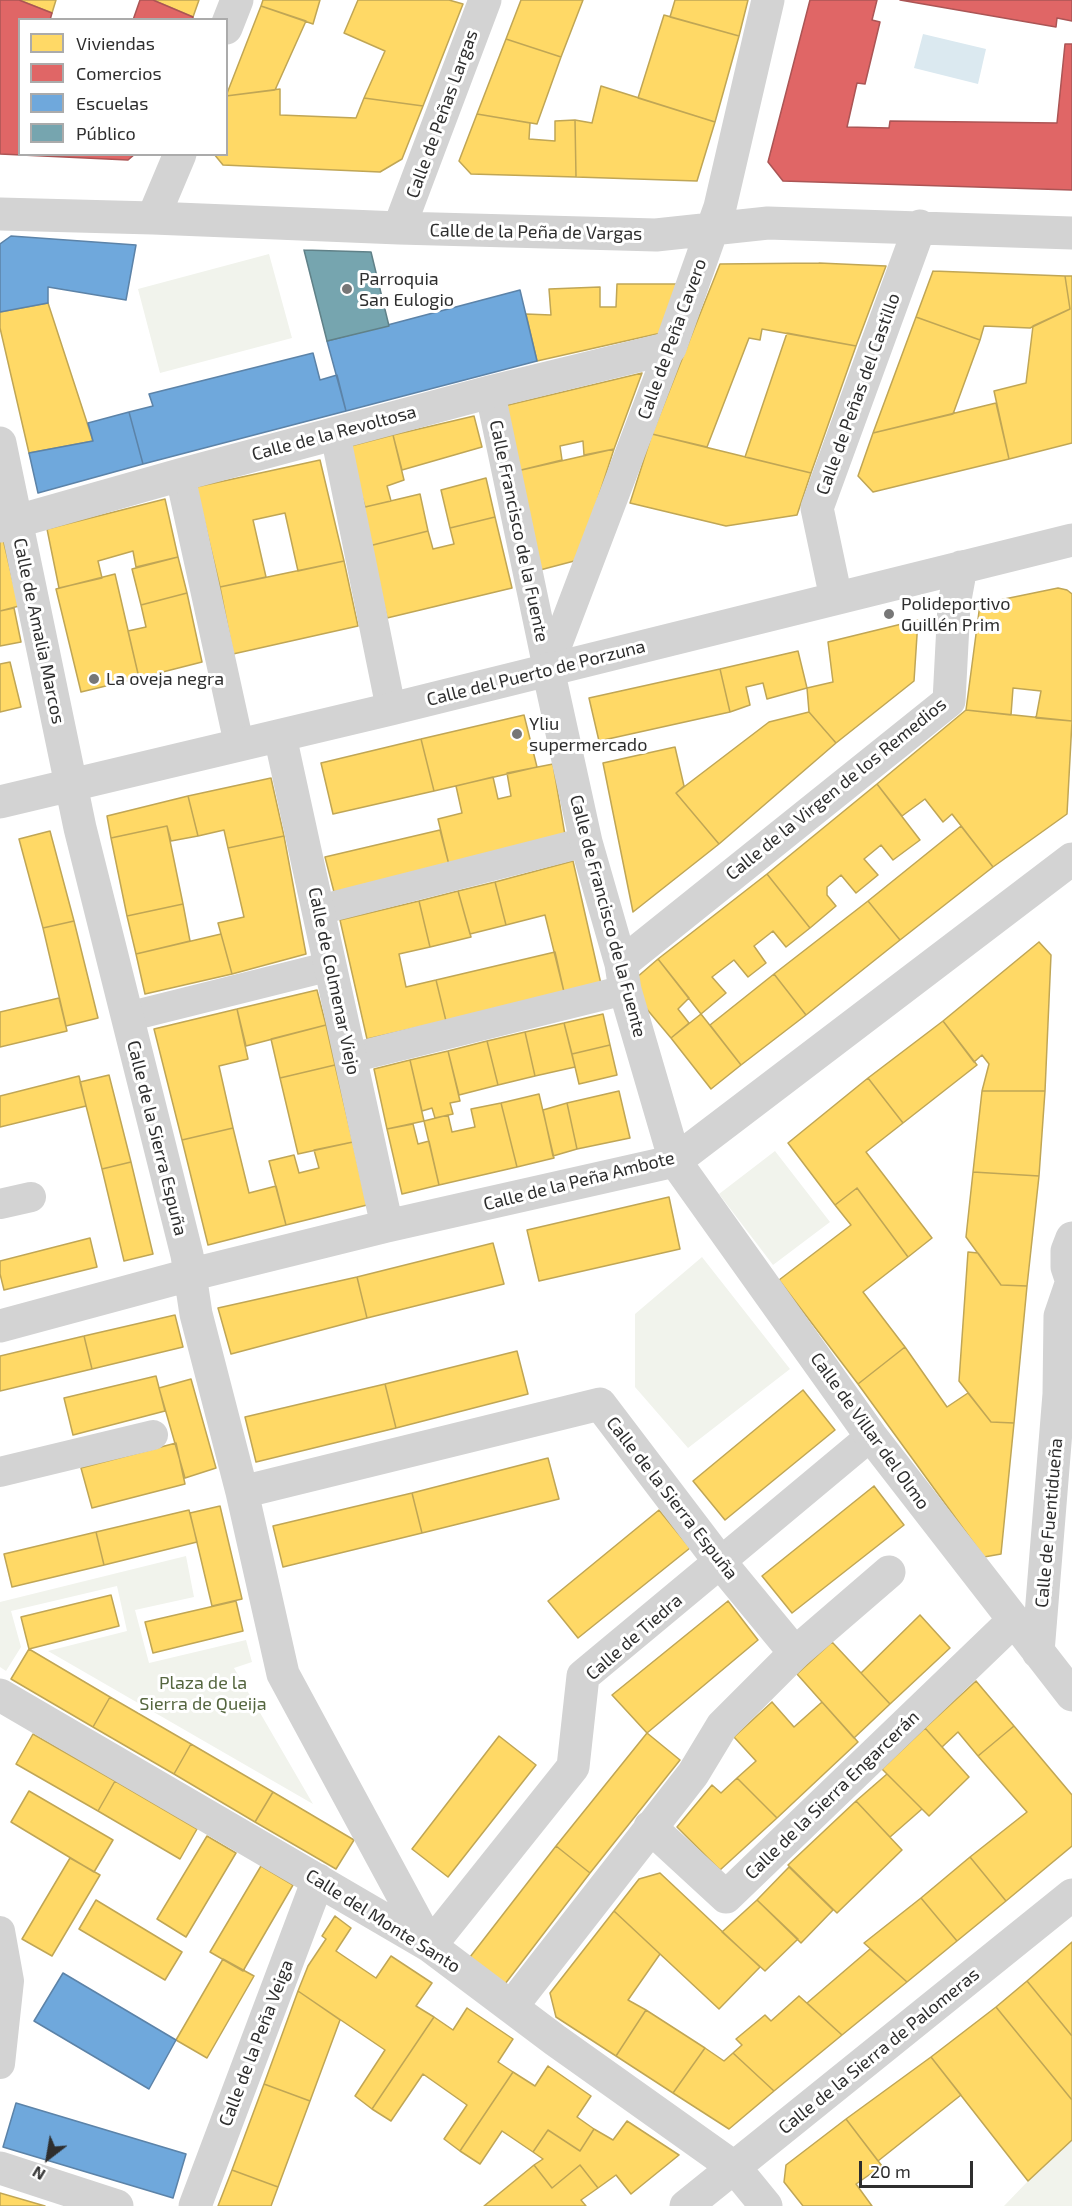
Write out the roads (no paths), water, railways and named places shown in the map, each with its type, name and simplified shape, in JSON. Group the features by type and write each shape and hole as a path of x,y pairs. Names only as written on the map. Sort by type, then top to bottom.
{"street":[{"path":"228,23 237,0"},
{"name":"Calle de Peñas Largas","path":"399,228 484,0"},
{"name":"Calle de Peña Cavero","path":"548,669 670,348 720,207 768,0"},
{"path":"153,218 179,156"},
{"name":"Calle de la Peña de Vargas","path":"0,214 656,235 711,227 768,223 920,226 1072,233"},
{"name":"Calle de Peñas del Castillo","path":"836,598 817,508 920,226"},
{"name":"Calle de la Revoltosa","path":"8,524 335,433 670,348"},
{"name":"Calle Francisco de la Fuente","path":"490,392 548,669"},
{"path":"335,433 391,709"},
{"name":"Calle de Amalia Marcos","path":"0,442 8,524 71,784"},
{"path":"180,475 239,744"},
{"name":"Calle del Puerto de Porzuna","path":"0,801 391,709 1072,540"},
{"name":"Calle de la Virgen de los Remedios","path":"623,977 949,701 954,605 960,567"},
{"name":"Calle de Francisco de la Fuente","path":"548,669 586,842 675,1161"},
{"name":"Calle de Colmenar Viejo","path":"280,736 387,1226"},
{"name":"Calle de la Sierra Espuña","path":"71,784 187,1255 196,1314 242,1492 284,1674 430,1946"},
{"path":"319,910 586,842"},
{"name":"Calle de la Peña Ambote","path":"0,1326 189,1275 387,1226 675,1161 1072,859"},
{"path":"127,1017 331,966"},
{"path":"351,1058 623,977"},
{"name":"Calle de Villar del Olmo","path":"675,1161 871,1436 1072,1695"},
{"path":"0,1204 31,1197"},
{"path":"1072,1238 1067,1251 1067,1267 1072,1282"},
{"name":"Calle de Fuentidueña","path":"1038,1652 1066,1380 1060,1316 1072,1282"},
{"name":"Calle de la Sierra Espuña","path":"242,1492 600,1404 720,1562 795,1653"},
{"path":"0,1472 153,1436"},
{"name":"Calle de Tiedra","path":"430,1946 573,1767 583,1676 871,1436"},
{"path":"512,2006 693,1774 722,1726 795,1653 890,1572"},
{"name":"Calle de la Sierra Engarcerán","path":"650,1827 726,1897 1013,1621"},
{"name":"Calle del Monte Santo","path":"0,1695 430,1946 555,2040 735,2168 766,2206"},
{"name":"Calle de la Peña Veiga","path":"195,2206 318,1880"},
{"name":"Calle de la Sierra de Palomeras","path":"686,2206 1072,1895"},
{"path":"0,1931 9,1980 0,2064"},
{"path":"0,2168 117,2206"}],"place":[{"name":"Parroquia San Eulogio","path":"347,289"},
{"name":"Polideportivo Guillén Prim","path":"889,614"},
{"name":"La oveja negra","path":"94,679"},
{"name":"Yliu supermercado","path":"517,734"}],"park label":[{"name":"Plaza de la Sierra de Queija","path":"203,1693"}]}
